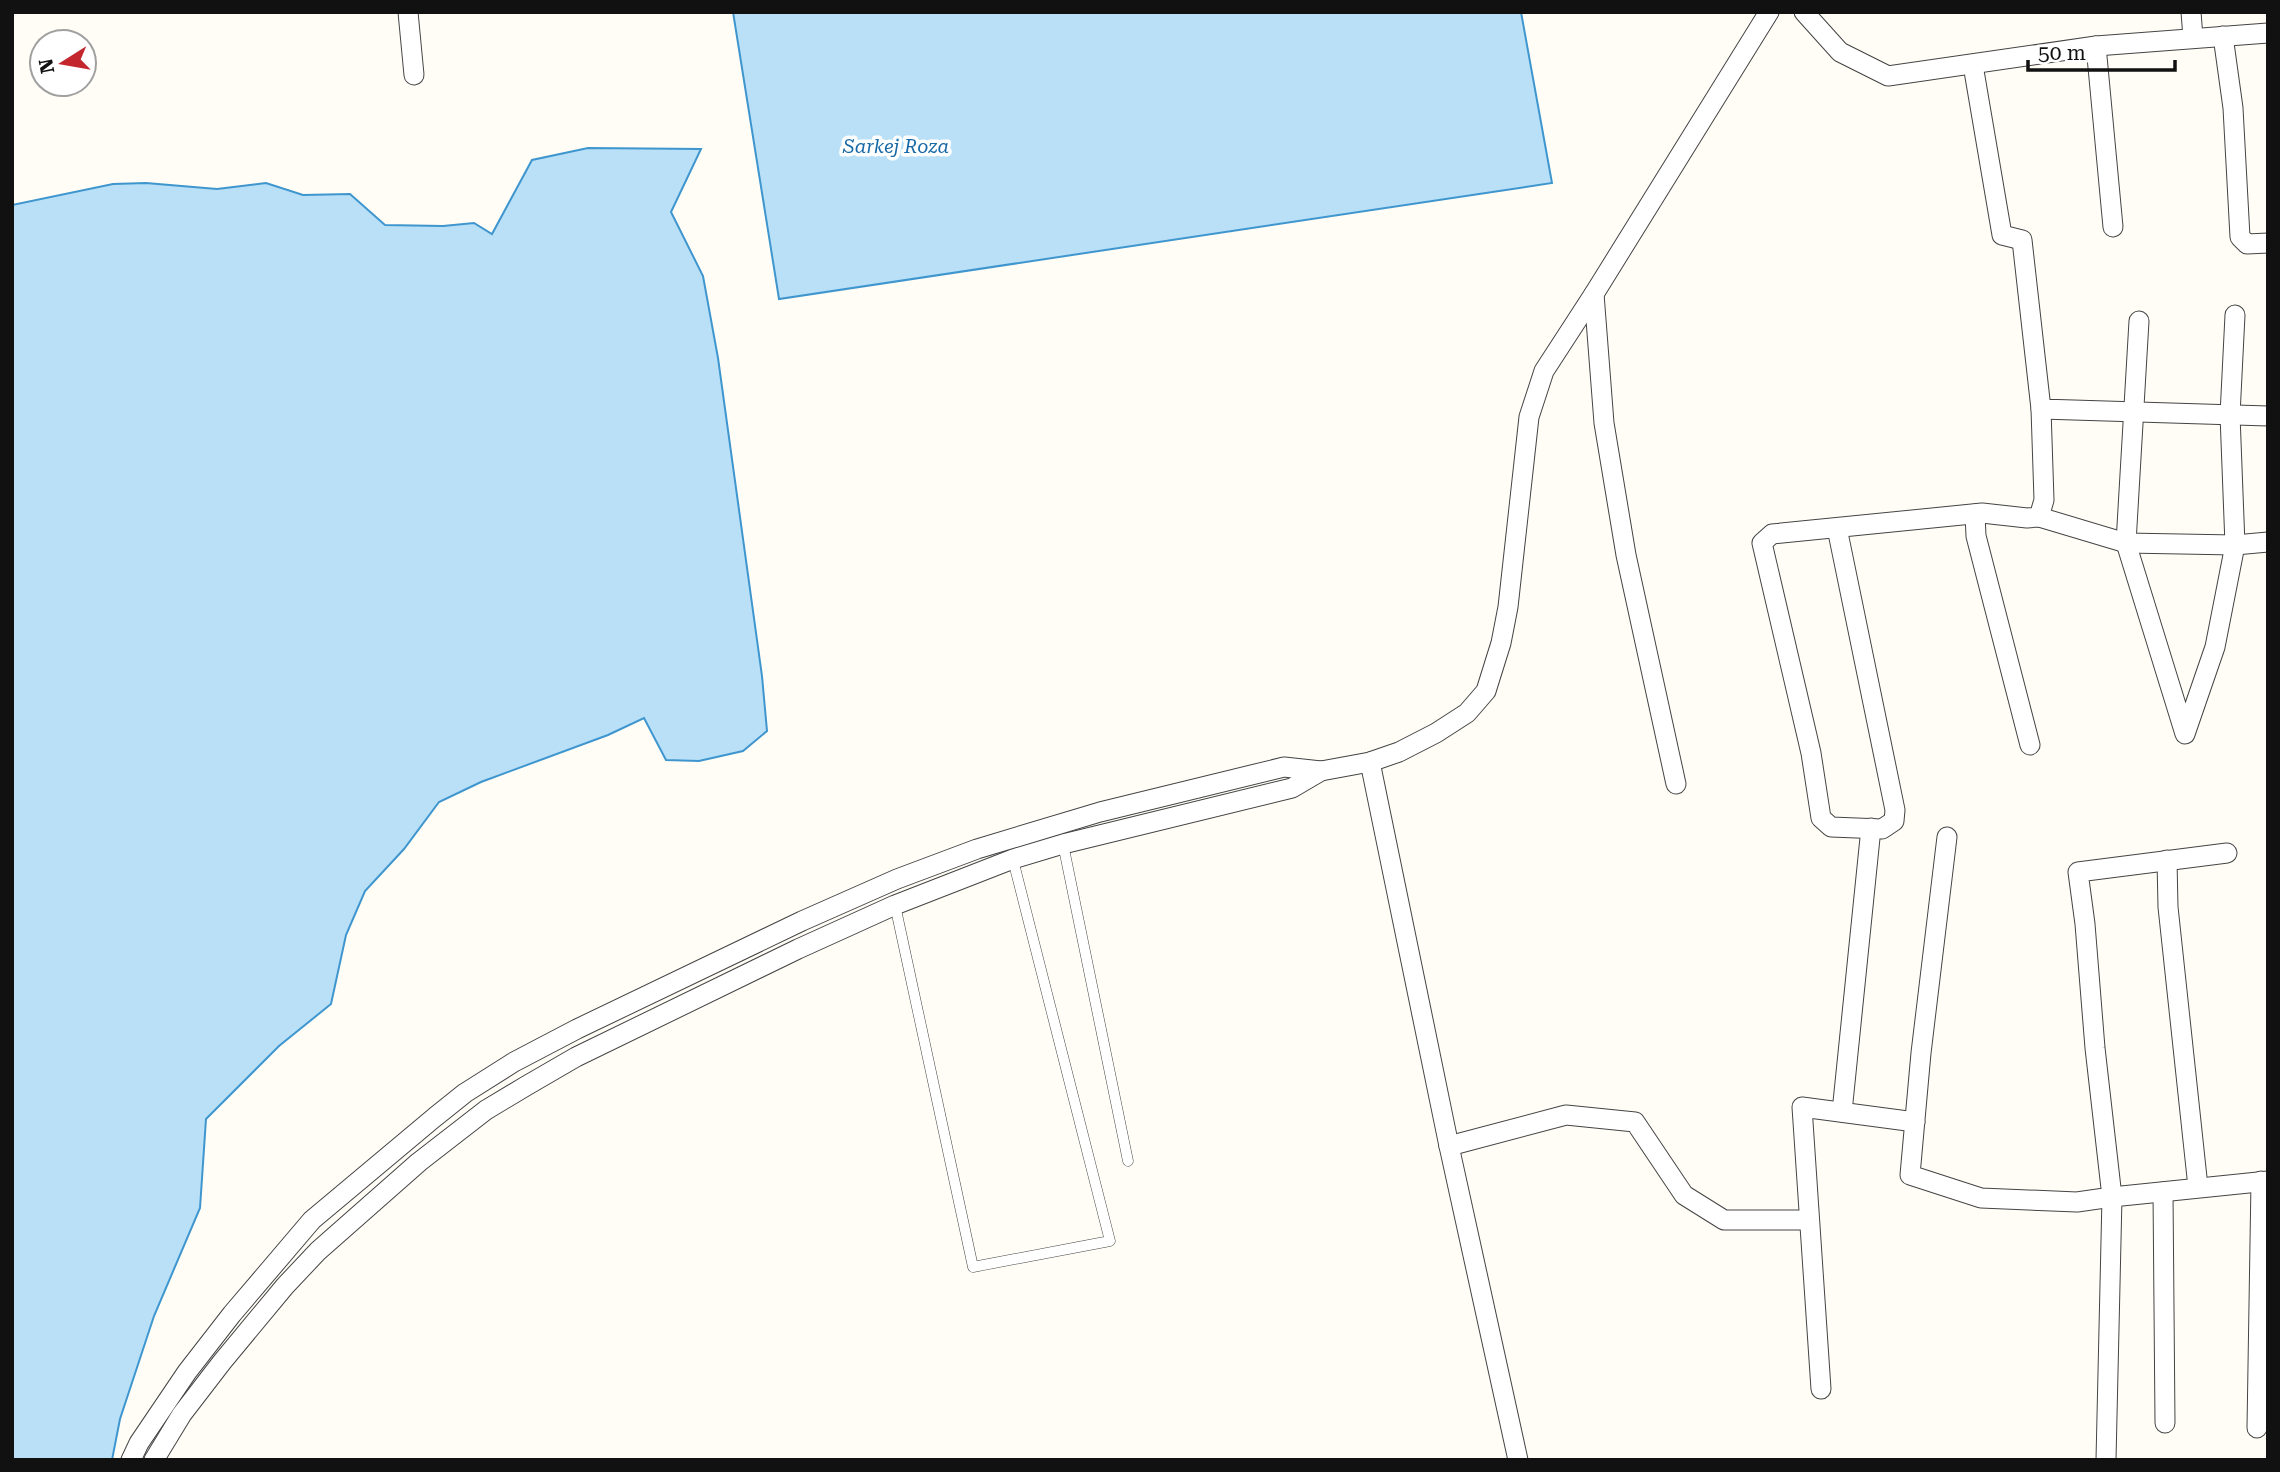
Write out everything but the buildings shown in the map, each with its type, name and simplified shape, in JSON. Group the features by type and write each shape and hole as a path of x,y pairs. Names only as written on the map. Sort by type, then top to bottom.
{"street":[{"path":"408,12 414,75"},
{"path":"131,1460 139,1443 187,1372 312,1220 422,1127 465,1093 496,1073 566,1035 790,927 898,879 1007,839 1179,793 1284,767 1321,771 1370,762 1399,752 1467,713 1486,691 1499,653 1507,607 1529,417 1544,371 1769,12"},
{"path":"1804,12 1840,52 1888,76 2096,46 2268,33"},
{"path":"2192,12 2193,38"},
{"path":"2223,36 2233,108 2241,237 2247,244 2268,243"},
{"path":"2096,46 2113,227"},
{"path":"1973,65 2002,234 2022,240 2041,409 2044,500 2039,517"},
{"path":"1594,294 1604,423 1626,555 1676,785"},
{"path":"2139,321 2126,543 2185,734 2215,646 2235,545 2230,415 2235,315"},
{"path":"2041,409 2268,416"},
{"path":"1975,514 1976,536 2030,746"},
{"path":"1837,528 1895,810 1894,821 1882,829 1831,827 1822,818 1811,753 1762,543 1772,534 1975,514 2039,517 2126,543 2235,545 2268,542"},
{"path":"1370,762 1449,1146 1518,1460"},
{"path":"154,1460 182,1414 204,1385 267,1307 318,1251 438,1147 507,1097 576,1057 797,949 895,905 1013,859 1063,844 1292,788 1321,771"},
{"path":"1179,793 1184,814"},
{"path":"1842,1112 1871,828"},
{"path":"1947,838 1910,1175 1981,1198 2077,1202 2264,1181 2256,1428"},
{"path":"2106,1460 2112,1198 2078,873 2227,853"},
{"path":"2167,860 2168,907 2198,1187"},
{"path":"790,927 797,949"},
{"path":"566,1035 576,1057"},
{"path":"496,1073 507,1097"},
{"path":"1821,1389 1802,1107 1915,1122"},
{"path":"1449,1146 1566,1115 1635,1122 1684,1195 1724,1220 1809,1220"},
{"path":"422,1127 438,1147"},
{"path":"2163,1192 2165,1423"},
{"path":"187,1372 204,1385"}],"lane":[{"path":"895,905 973,1267 1110,1241 1007,839"},
{"path":"1063,844 1128,1161"}],"water":[{"name":"Sarkej Roza","path":"733,12 1521,12 1552,183 779,299"},
{"path":"588,148 701,149 671,212 703,276 718,358 762,676 767,731 743,751 699,761 666,760 644,718 608,735 481,782 439,802 404,849 365,891 346,935 331,1004 279,1046 206,1119 200,1208 154,1316 120,1419 112,1460 12,1460 12,205 113,184 146,183 217,189 266,183 303,195 350,194 385,225 443,226 474,223 492,234 532,160"}]}
